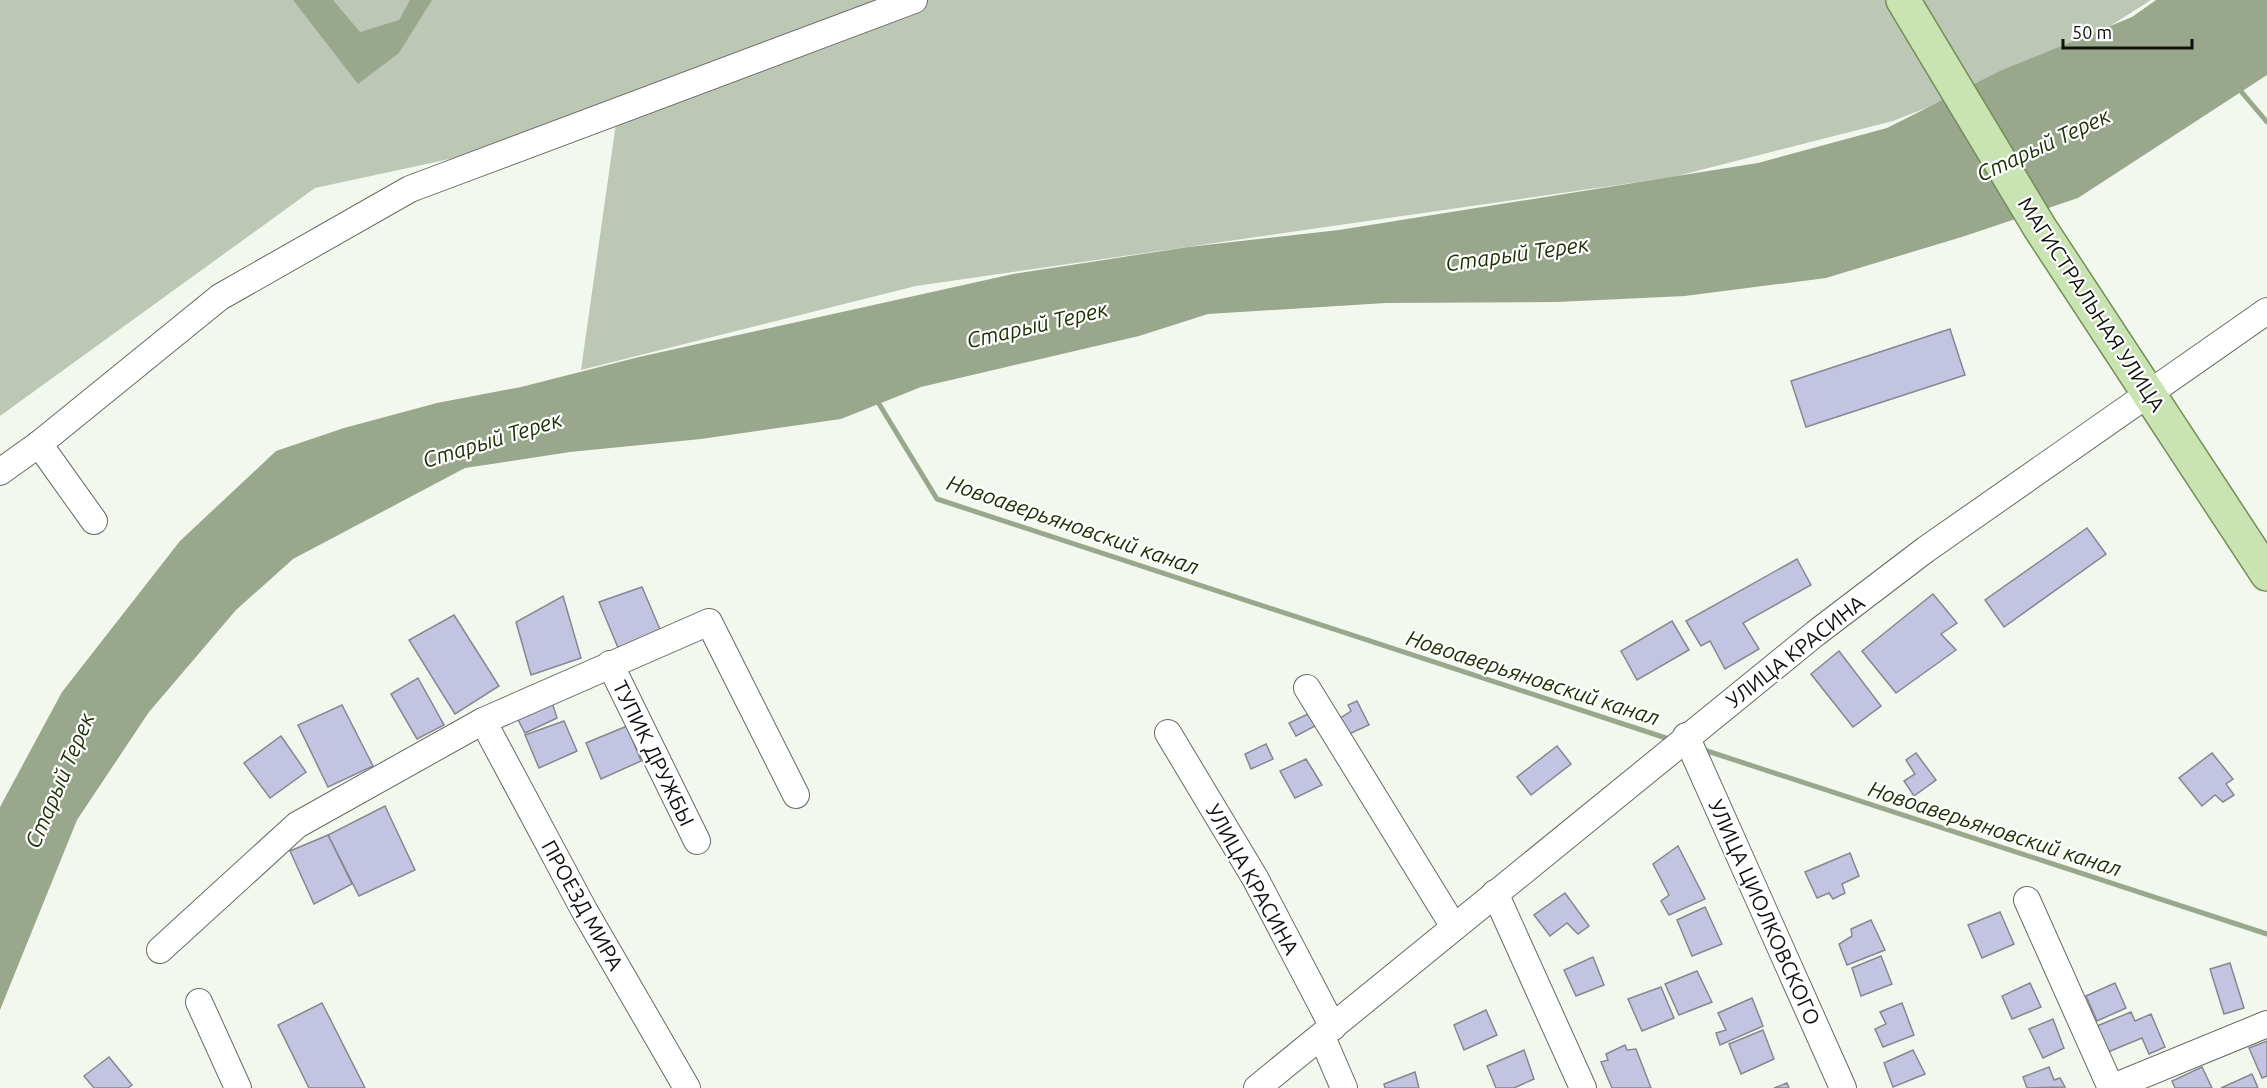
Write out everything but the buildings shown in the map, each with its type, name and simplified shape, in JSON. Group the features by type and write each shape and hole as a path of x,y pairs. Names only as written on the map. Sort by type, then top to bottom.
{"main road":[{"name":"МАГИСТРАЛЬНАЯ УЛИЦА","path":"1903,0 2040,228 2267,574"}],"street":[{"path":"0,472 39,444 220,297 410,189 914,0"},
{"name":"УЛИЦА КРАСИНА","path":"1257,1088 1686,736 1925,550 2267,311"},
{"path":"39,444 94,521"},
{"path":"160,950 297,825 483,721 710,622 796,795"},
{"name":"ТУПИК ДРУЖБЫ","path":"610,664 697,842"},
{"path":"1308,688 1454,927"},
{"name":"ПРОЕЗД МИРА","path":"483,721 584,910 687,1088"},
{"name":"УЛИЦА КРАСИНА","path":"1168,733 1255,878 1328,1032"},
{"name":"УЛИЦА ЦИОЛКОВСКОГО","path":"1686,736 1844,1088"},
{"path":"1495,893 1583,1088"},
{"path":"2027,900 2111,1088 2267,1024"},
{"path":"199,1002 238,1088"},
{"path":"1328,1032 1344,1088"}],"shaded area":[{"path":"0,0 2151,0 2071,51 1893,121 1673,177 916,286 581,370 616,123 315,188 0,416"}],"water":[{"path":"293,0 333,0 360,32 399,20 410,0 432,0 399,53 358,84"},
{"name":"Старый Терек","path":"2156,0 2267,0 2267,75 2078,198 1965,236 1826,278 1685,296 1557,302 1386,303 1208,314 1139,336 921,387 841,419 701,439 570,452 465,468 293,559 236,610 149,712 77,820 0,1010 0,807 62,692 180,541 276,451 344,428 437,403 521,387 639,357 1013,274 1188,247 1339,230 1758,163 1887,128 2000,71 2132,17"}],"waterway":[{"path":"2239,89 2267,122"},
{"name":"Новоаверьяновский канал","path":"876,399 937,499 1672,740"},
{"name":"Новоаверьяновский канал","path":"1701,749 2267,934"}]}
